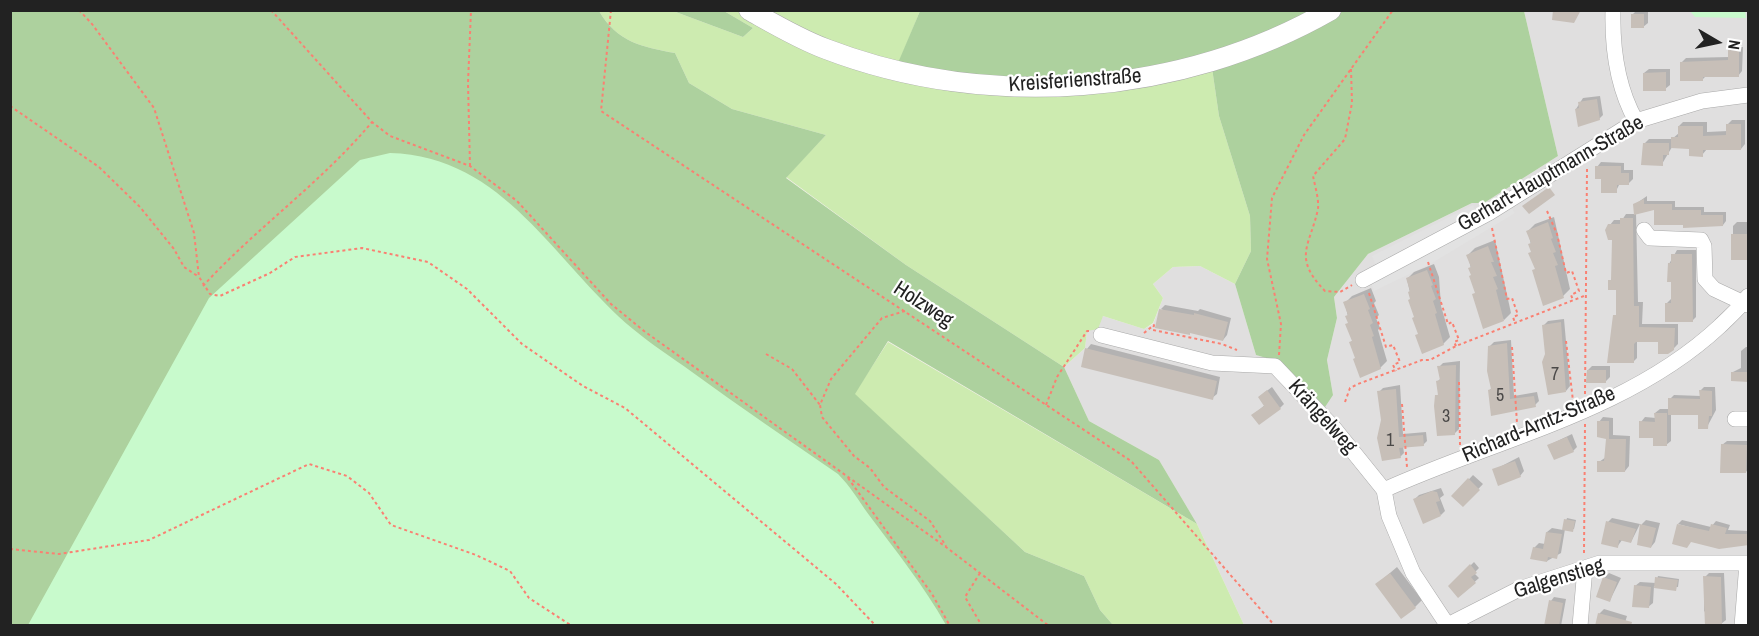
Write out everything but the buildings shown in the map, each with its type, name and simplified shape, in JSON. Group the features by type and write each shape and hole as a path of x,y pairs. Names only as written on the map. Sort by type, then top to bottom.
{"street":[{"name":"Kreisferienstraße","path":"749,10 825,49 871,64 962,82 1050,87 1130,79 1209,63 1256,46 1331,10"},
{"path":"1612,10 1614,53 1621,83 1636,121"},
{"name":"Gerhart-Hauptmann-Straße","path":"1363,280 1489,213 1636,121 1702,101 1749,96"},
{"name":"Richard-Arntz-Straße","path":"1384,490 1461,457 1579,412 1671,364 1700,345 1747,301 1714,289 1705,279 1704,246 1701,240 1650,238 1644,230"},
{"name":"Krängelweg","path":"1101,335 1212,363 1275,366 1334,428 1384,490 1389,516 1413,573 1448,625"},
{"name":"Galgenstieg","path":"1448,625 1519,590 1600,563 1748,563"},
{"path":"1742,626 1748,563"},
{"path":"1580,626 1585,568"}],"path":[{"path":"79,10 92,24 154,108 194,233 199,277 210,294 220,296 270,273 295,257 362,248 428,262 467,289 522,344 583,386 625,408 836,584 876,626"},
{"path":"271,10 372,122 390,136 470,166 517,201 611,304 644,331 946,547 1049,626"},
{"path":"470,166 468,83 471,10"},
{"name":"Holzweg","path":"611,10 601,111 1131,461 1275,626"},
{"path":"1275,366 1280,350 1281,324 1267,259 1272,198 1304,135 1393,10"},
{"path":"1351,69 1352,103 1345,140 1313,176 1318,207 1305,244 1309,275 1325,291 1340,292 1363,280 1374,303 1386,347 1393,345 1400,362 1393,365 1396,371"},
{"path":"10,106 99,167 140,207 174,249 184,267 199,277"},
{"path":"203,286 230,256 344,155 372,122"},
{"path":"1580,155 1587,169 1585,296 1579,412 1585,568"},
{"path":"1547,211 1557,234 1566,273 1572,271 1580,291 1571,295 1573,300"},
{"path":"1489,213 1507,299 1512,298 1518,315 1513,317 1515,323"},
{"path":"1423,248 1448,324 1452,322 1459,340 1454,342 1456,346"},
{"path":"1345,402 1350,388 1422,360 1430,360 1456,346 1585,296"},
{"path":"820,405 831,379 882,318 904,311"},
{"path":"1154,325 1153,330 1222,344 1252,356 1253,364"},
{"path":"1046,405 1057,377 1087,331 1101,335"},
{"path":"1566,341 1579,412"},
{"path":"1512,347 1519,435"},
{"path":"766,354 792,369 820,405 822,417 854,456 870,468 884,487 930,521 946,547"},
{"path":"1460,382 1461,457"},
{"path":"1402,404 1404,449 1409,478"},
{"path":"10,549 59,554 148,540 309,464 347,476 369,493 391,525 476,555 510,571 529,598 572,626"},
{"path":"847,475 932,594 950,626"},
{"path":"980,573 965,597 982,626"}],"shaded area":[{"path":"1524,11 1748,11 1748,625 1244,625 1197,524 1159,460 1089,421 1064,367 1085,348 1087,331 1103,316 1144,329 1153,324 1163,298 1153,284 1173,267 1200,266 1235,284 1256,355 1280,362 1333,395 1327,360 1337,318 1334,297 1368,254 1472,203 1484,203 1558,156"},
{"path":"1509,204 1515,213 1432,263 1374,291 1370,281 1380,275 1372,256 1473,205 1480,221"}],"green space":[{"path":"10,11 599,11 614,30 631,41 675,53 689,83 732,109 826,135 786,178 906,265 1064,367 1089,421 1159,460 1197,524 888,341 855,394 1025,552 1084,576 1100,610 1113,625 11,625"},
{"path":"599,11 673,11 743,37 753,28 724,11 920,11 893,77 1212,68 1219,116 1250,216 1251,251 1235,284 1200,266 1173,267 1153,284 1163,298 1153,323 1144,329 1103,316 1098,329 1087,331 1085,348 1064,367 906,265 786,177 826,135 732,109 689,83 675,53 631,41 614,30"},
{"path":"673,11 724,11 753,28 743,37"},
{"path":"920,11 1524,11 1558,156 1484,203 1472,203 1368,254 1334,297 1337,318 1327,360 1333,395 1325,407 1280,362 1256,355 1235,284 1251,251 1250,216 1219,116 1212,68 1149,81 892,77"},
{"path":"1690,11 1745,11 1746,18 1695,17"},
{"path":"390,153 430,159 465,172 497,193 525,217 605,303 633,329 838,474 909,569 946,625 28,625 209,298 360,160"},
{"path":"888,342 1197,524 1244,625 1113,625 1100,610 1084,576 1025,552 854,394"}]}
